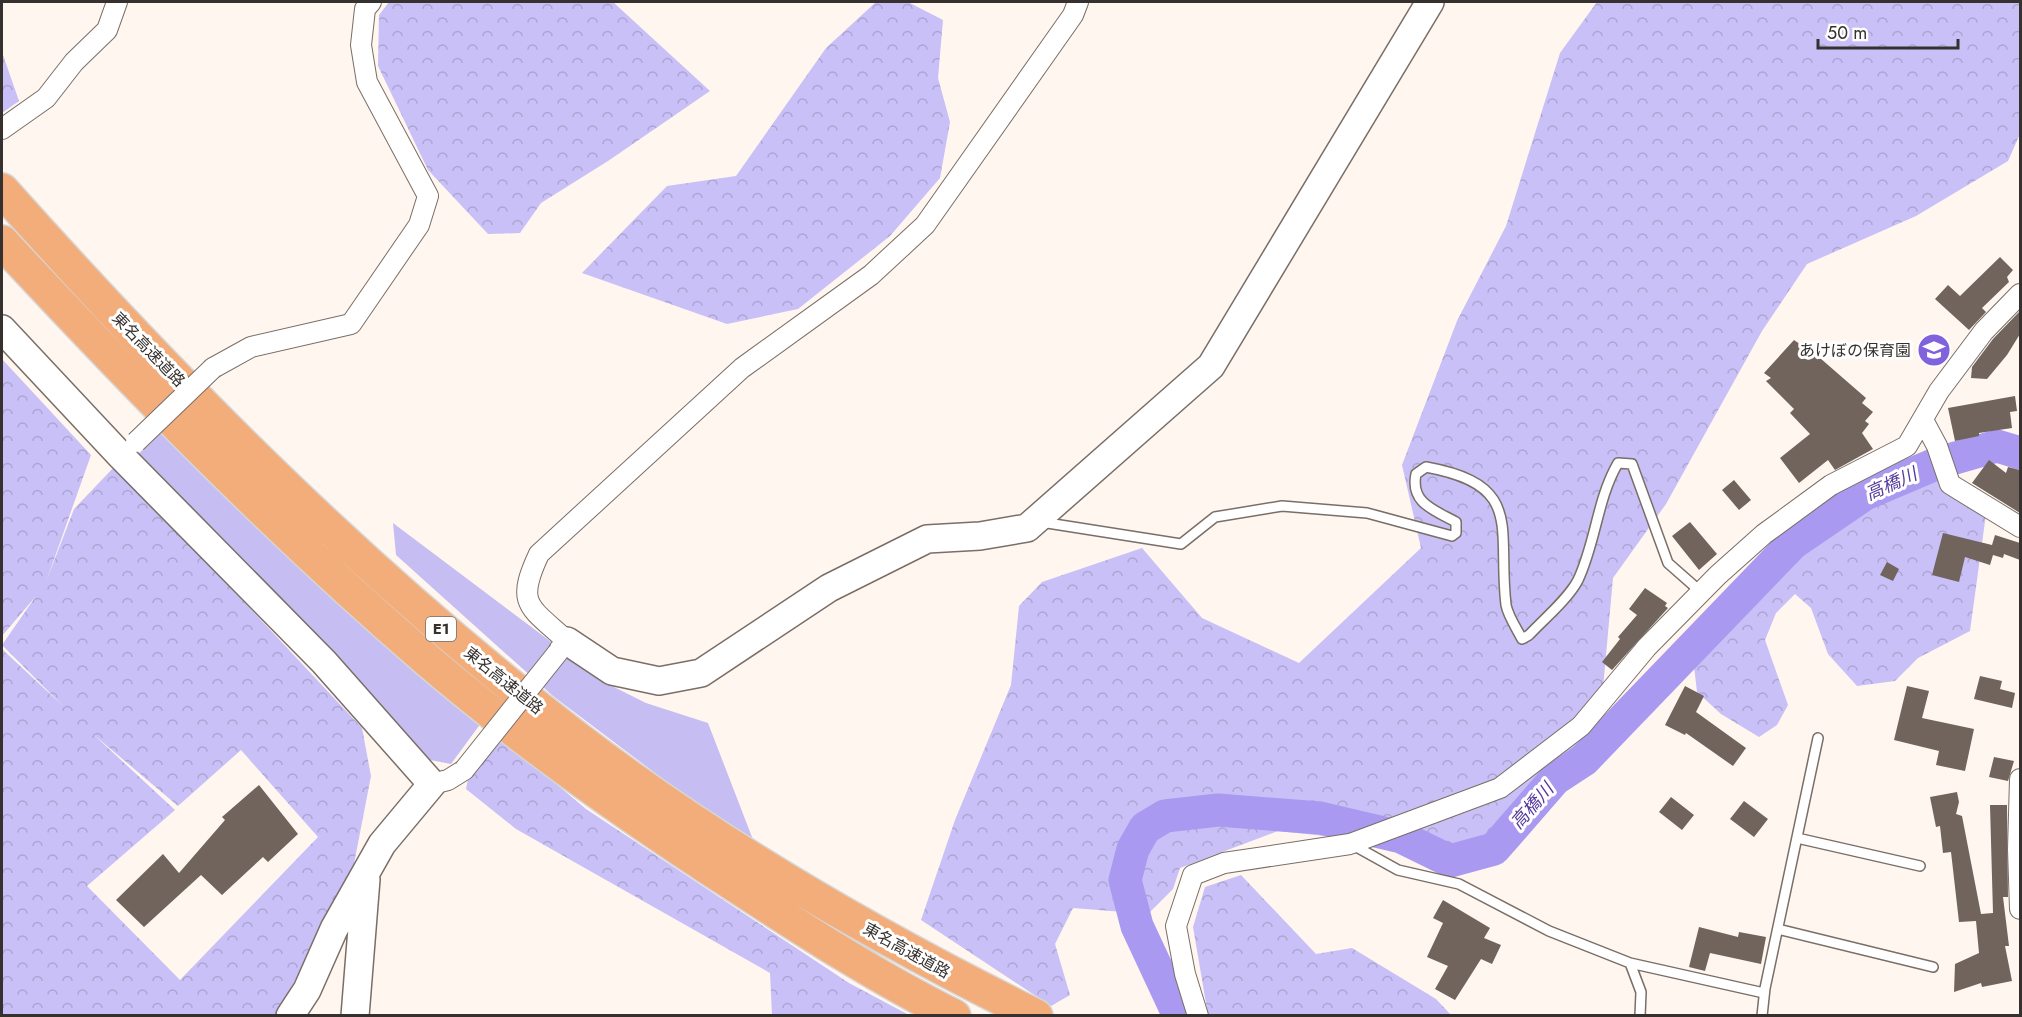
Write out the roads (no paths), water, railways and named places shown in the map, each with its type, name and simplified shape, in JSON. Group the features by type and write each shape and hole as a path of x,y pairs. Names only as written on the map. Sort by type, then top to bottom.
{"highway":[{"name":"東名高速道路","path":"2,190 171,373 330,529 448,635 575,736 721,840 834,910 955,976 1035,1016"},
{"name":"東名高速道路","path":"2,242 137,388 307,553 428,660 541,751 646,828 836,951 947,1012"}],"street":[{"path":"2,129 46,98 74,62 107,30 117,2"},
{"path":"128,448 213,368 251,346 351,324 419,225 428,196 367,82 361,45 365,9 370,2"},
{"path":"1078,2 1072,15 925,225 871,275 742,368 539,554 525,583 530,606 563,646 612,671 659,681 702,673 829,588 927,539 980,536 1027,528 1175,401 1211,366 1430,2"},
{"path":"1198,1016 1185,974 1176,926 1193,875 1224,862 1350,844 1500,788 1581,726 1647,647 1701,592 1764,534 1831,485 1907,446 1939,391 1984,331 2020,294"},
{"path":"2,329 128,448 432,784"},
{"path":"1923,420 1937,446 1950,484 2020,527"},
{"path":"290,1016 307,990 334,929 382,844 432,784 448,780 464,770 563,646"},
{"path":"2020,779 2018,849 2020,909"},
{"path":"355,1016 367,869"}],"lane":[{"path":"1034,521 1181,544 1215,517 1282,506 1367,513 1452,536 1456,533 1456,522 1422,504 1413,485 1416,474 1426,467 1455,472 1485,487 1496,504 1505,539 1506,608 1522,639 1529,636 1577,583 1591,549 1606,484 1618,463 1632,464 1668,563 1701,592"},
{"path":"1761,1016 1818,738"},
{"path":"1797,838 1920,866"},
{"path":"1350,844 1398,870 1458,884 1549,931 1630,963 1764,993 1766,988"},
{"path":"1778,929 1933,967"},
{"path":"1630,963 1641,992 1640,1016"}],"waterway":[{"name":"高橋川","path":"1179,1016 1137,926 1125,880 1133,849 1145,828 1165,816 1218,810 1320,818 1401,837 1450,861 1494,849 1555,779 1584,760 1793,543 1865,494 1938,463 1997,446 2020,453"}],"place":[{"name":"あけぼの保育園","path":"1934,350"}]}
